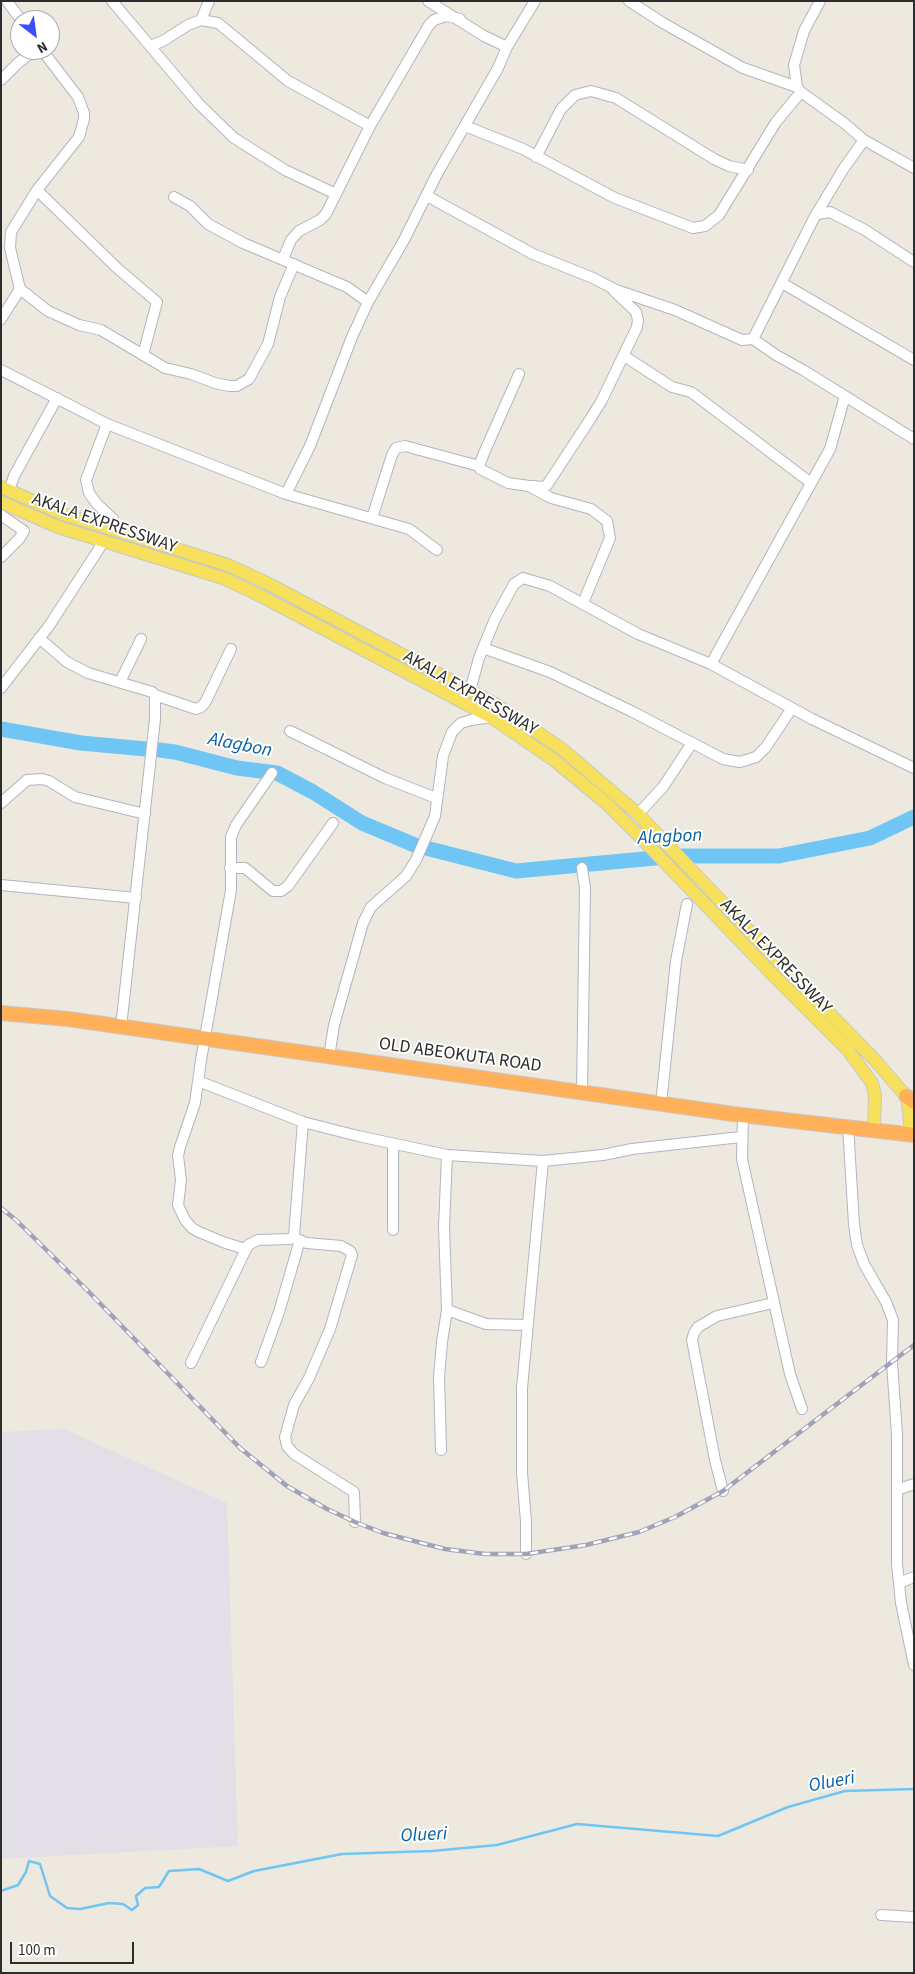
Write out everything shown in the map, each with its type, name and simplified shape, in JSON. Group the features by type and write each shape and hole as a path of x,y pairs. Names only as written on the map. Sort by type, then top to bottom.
{"highway":[{"name":"OLD ABEOKUTA ROAD","path":"1,1013 24,1014 121,1027 743,1115 912,1134"}],"main road":[{"name":"AKALA EXPRESSWAY","path":"5,489 63,514 228,565 470,691 497,706 562,749 638,814 858,1041 910,1099 908,1102 912,1134"},
{"name":"AKALA EXPRESSWAY","path":"1,502 58,527 223,578 491,717 554,760 606,803 848,1050 872,1083 875,1094 874,1129"},
{"path":"491,717 497,706"}],"street":[{"path":"112,1 199,104 234,138 285,170 336,194"},
{"path":"201,20 209,1"},
{"path":"428,1 460,19 484,36 508,47"},
{"path":"286,494 310,446 352,337 368,302 427,196 437,174 535,1"},
{"path":"629,1 663,23 743,68 799,90 844,122 864,140 914,168"},
{"path":"465,126 522,149 615,198 692,228 705,226 719,215 776,122 799,90 794,65 804,31 820,1"},
{"path":"282,259 291,240 299,231 320,220 326,214 370,126 430,25 434,20 446,16 460,19"},
{"path":"150,46 163,41 188,24 201,20 218,23 288,81 370,126"},
{"path":"1,80 22,60"},
{"path":"50,60 78,97 84,113 84,119 79,137 36,190 11,232 10,248 20,289 48,311 79,325 101,330 165,368 229,386 244,384 260,362 268,344 280,297 294,264"},
{"path":"536,157 561,109 575,95 591,91 616,98 714,159 729,166 748,170"},
{"path":"753,339 817,214 844,168 864,140"},
{"path":"36,190 117,268 157,302 143,355"},
{"path":"427,196 533,254 594,278 610,287 675,310 742,340 753,339 914,439"},
{"path":"174,197 190,206 208,224 215,228 243,243 347,287 368,302"},
{"path":"825,200 830,212"},
{"path":"817,214 830,212 865,230 914,262"},
{"path":"1,239 10,248"},
{"path":"782,283 914,360"},
{"path":"372,518 392,455 396,448 405,446 479,466 483,472 508,483 529,486 547,485 602,400 637,327 638,316 610,287"},
{"path":"1,319 20,289"},
{"path":"624,356 672,387 691,392 811,483"},
{"path":"1,370 107,424 286,494 410,529 437,550"},
{"path":"479,466 519,374"},
{"path":"711,664 830,449 845,396"},
{"path":"5,489 57,398"},
{"path":"107,424 86,480 90,493 97,504 114,518 111,529"},
{"path":"529,486 551,498 591,510 607,521 610,538 583,603"},
{"path":"1,515 24,531"},
{"path":"1,557 19,539 34,516"},
{"path":"1,688 39,638 104,541"},
{"path":"470,691 483,648 495,619 514,584 523,578 534,580 583,603 638,634 711,664 792,708 914,768"},
{"path":"39,638 67,662 81,670 196,709 201,707 231,649"},
{"path":"120,682 141,639"},
{"path":"483,648 550,672 633,712 723,759 740,762 756,758 766,747 792,708"},
{"path":"121,1027 156,713 154,695"},
{"path":"329,1057 334,1025 363,922 371,907 406,876 412,867 434,816 443,756 452,732 461,723 491,717"},
{"path":"290,731 385,778 436,798"},
{"path":"638,814 663,787 692,742"},
{"path":"245,1249 222,1242 192,1228 185,1220 178,1205 181,1180 180,1147 195,1102 204,1039 231,890 230,846 233,832 272,773"},
{"path":"1,803 28,780 42,779 75,797 145,814"},
{"path":"230,868 245,868 272,891 281,891 288,886 332,823"},
{"path":"582,868 585,888 582,1092"},
{"path":"1,885 136,898"},
{"path":"661,1104 676,962 686,904"},
{"path":"198,1081 303,1122 448,1155 543,1161 742,1137"},
{"path":"743,1115 742,1159 790,1374 802,1409"},
{"path":"261,1362 279,1312 296,1239 303,1122"},
{"path":"848,1126 856,1245 864,1264 886,1302 892,1320 892,1363 897,1434 897,1564 914,1665"},
{"path":"393,1144 393,1230"},
{"path":"441,1450 439,1377 447,1310 444,1227 448,1155"},
{"path":"526,1554 526,1521 522,1473 522,1388 543,1161"},
{"path":"192,1363 248,1245 266,1238 296,1239 308,1243 341,1246 350,1251 352,1255 330,1329 309,1378 294,1405 288,1424 286,1442 294,1454 354,1492 355,1522"},
{"path":"723,1491 715,1460 692,1340 698,1327 716,1316 773,1303"},
{"path":"447,1310 486,1324 527,1324"},
{"path":"897,1490 914,1484"},
{"path":"899,1583 914,1577"},
{"path":"881,1915 914,1917"}],"shaded area":[{"path":"64,1429 227,1503 238,1846 1,1859 1,1432"}],"waterway":[{"name":"Alagbon","path":"1,729 81,743 146,749"},
{"name":"Alagbon","path":"159,750 175,752 237,768 277,773 313,792 362,823 417,846"},
{"name":"Alagbon","path":"426,848 516,871 676,856 779,856 870,838 914,817"},
{"name":"Olueri","path":"1,1891 18,1885 26,1872 29,1861 40,1864 50,1896 67,1908 80,1909 109,1903 123,1904 132,1910 138,1905 136,1896 145,1888 159,1887 169,1871 199,1869 228,1881 254,1871 342,1854 432,1851 497,1845 577,1824 718,1836 788,1807 845,1791 914,1789"}],"railway":[{"path":"1,1208 16,1220 88,1291 240,1448 287,1486 327,1509 355,1522 383,1533 445,1549 485,1554 526,1554 586,1545 639,1532 675,1517 723,1491 914,1345"}]}
